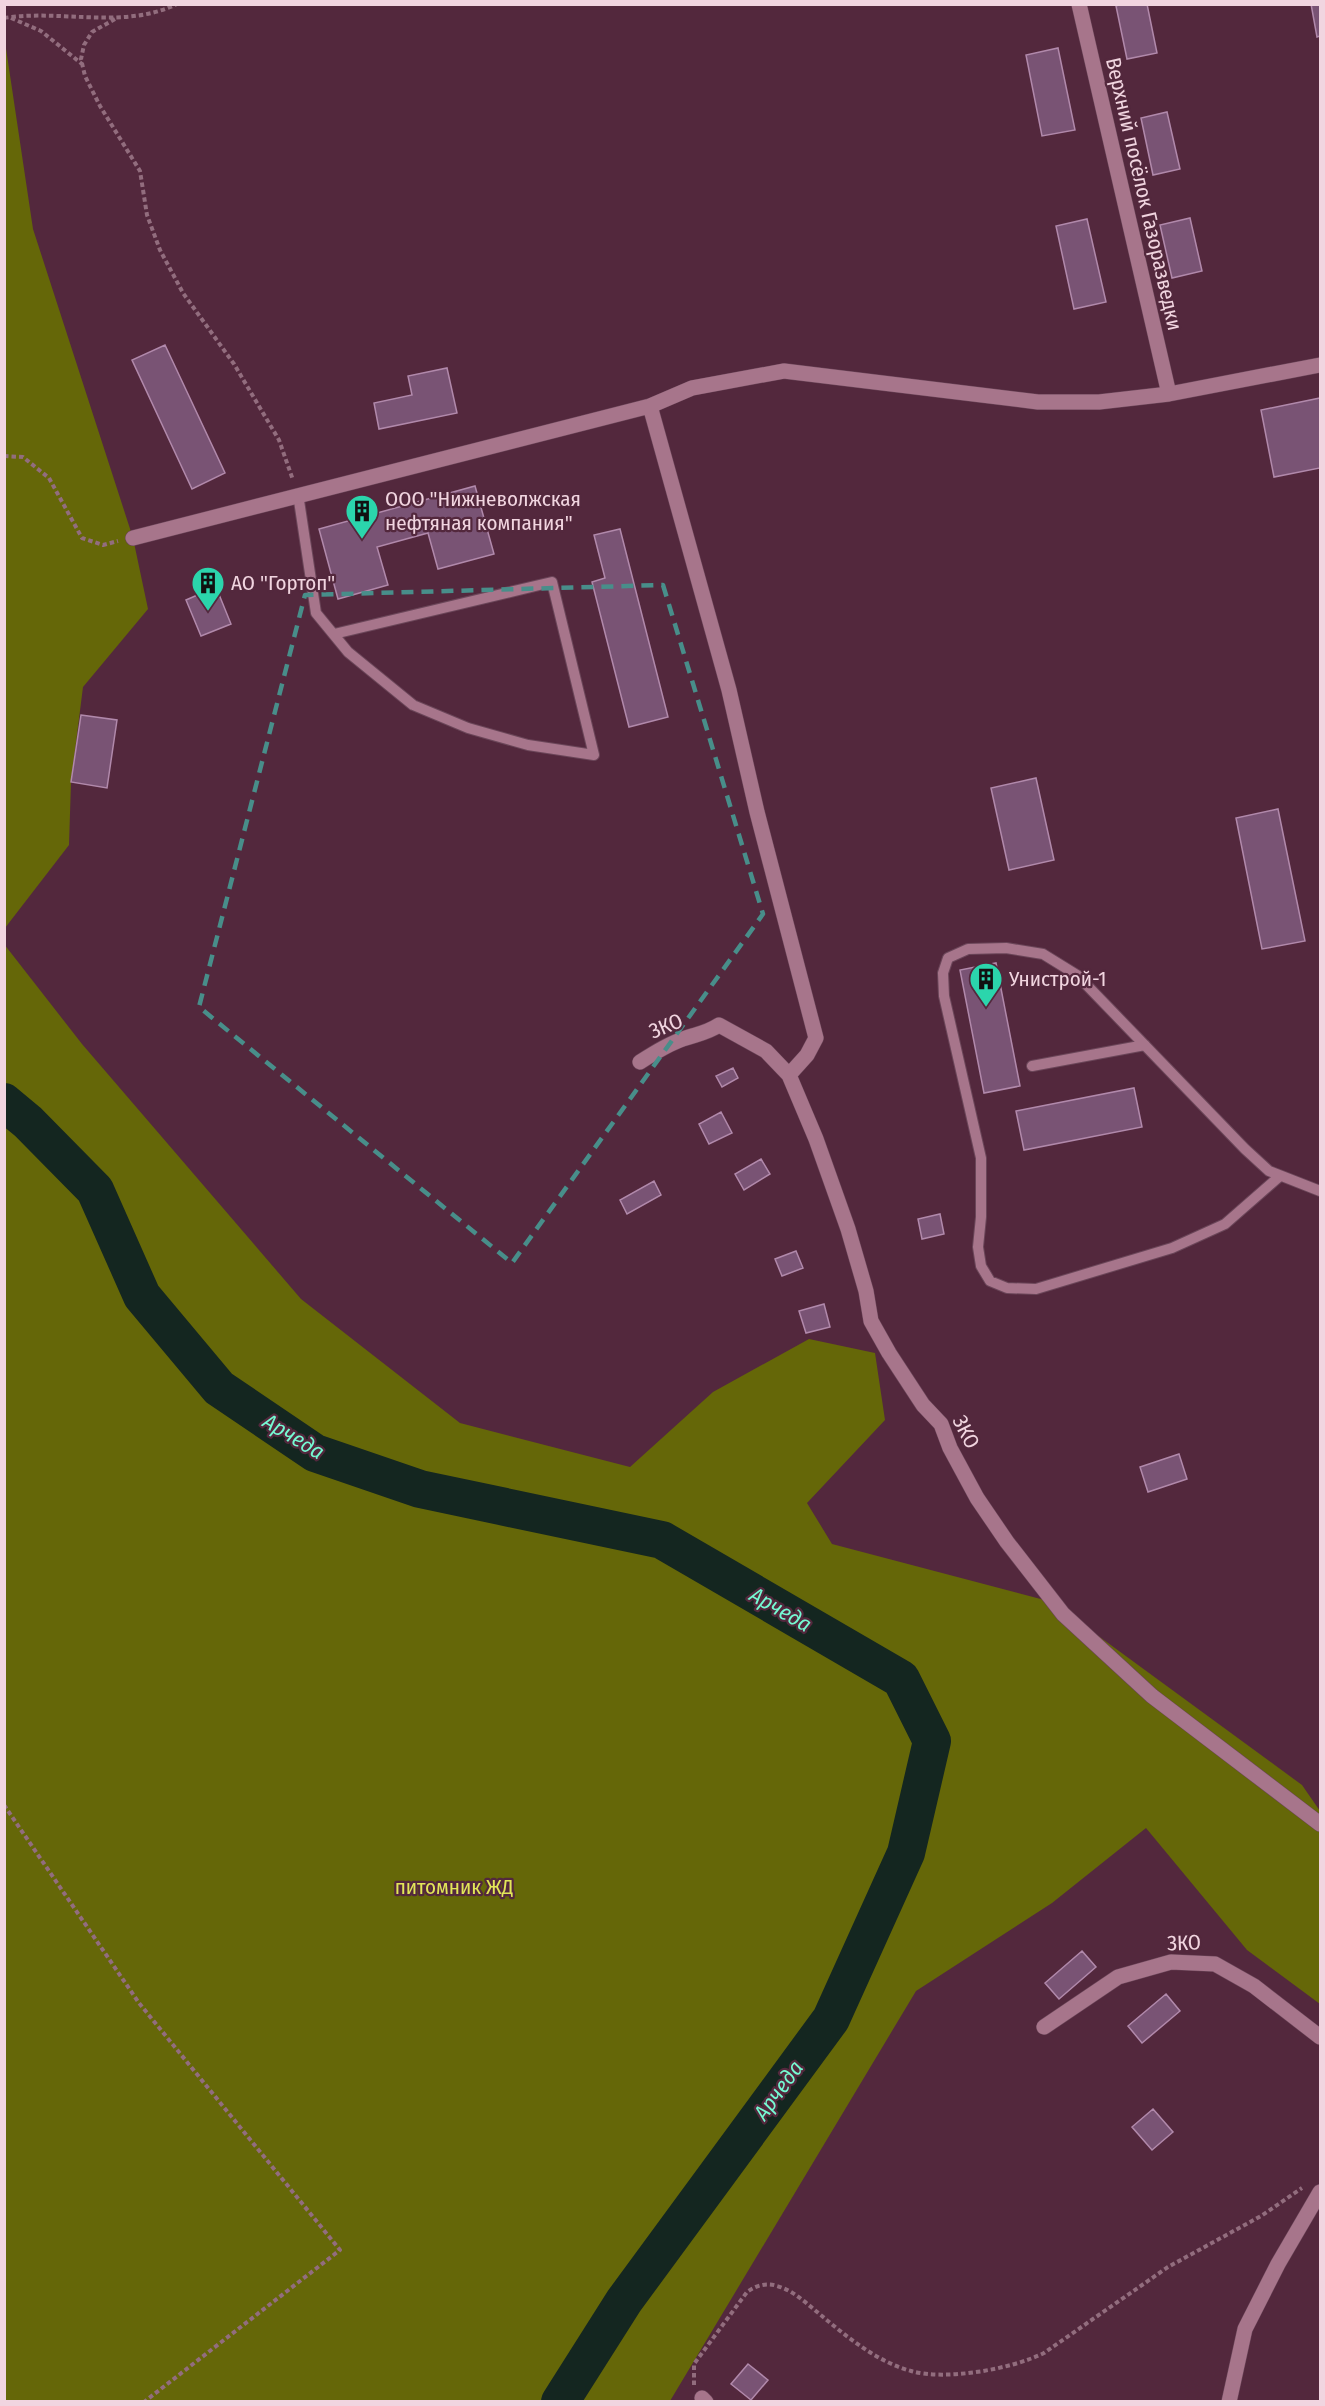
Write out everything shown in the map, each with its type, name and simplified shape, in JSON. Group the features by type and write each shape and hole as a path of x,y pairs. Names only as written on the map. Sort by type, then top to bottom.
{"street":[{"name":"Верхний посёлок Газоразведки","path":"1079,4 1169,394"},
{"path":"133,538 298,494 650,406 692,388 784,371 1038,402 1099,402 1169,394 1320,365"},
{"path":"650,406 729,690 816,1038 807,1055 789,1075"},
{"name":"ЗКО","path":"640,1062 663,1048 684,1039 706,1034 719,1025 766,1051 789,1075 816,1139 848,1229 866,1291 871,1320 923,1406 941,1424 950,1448 977,1498 1007,1542 1063,1614 1152,1696 1320,1824"},
{"name":"ЗКО","path":"1044,2027 1118,1977 1171,1962 1215,1964 1254,1986 1320,2037"},
{"path":"1229,2402 1245,2329 1315,2188"}],"lane":[{"path":"298,494 316,613 333,634 348,652 412,705 468,728 518,742 594,755 552,582 333,634"},
{"path":"1280,1176 1225,1224 1172,1248 1036,1289 1007,1288 990,1281 981,1266 978,1247 981,1216 981,1158 944,996 943,973 948,958 968,949 1006,948 1044,954 1077,975 1269,1171 1320,1191"},
{"path":"1032,1066 1145,1045"}],"path":[{"path":"4,18 30,14 116,19 143,16 177,4"},
{"path":"10,17 41,31 82,65"},
{"path":"116,19 92,32 84,45 81,59 85,76 100,106 140,171 147,215 160,250 183,293 234,364 279,440 298,494"},
{"path":"4,456 23,457 49,478 82,538 103,545 133,538"},
{"path":"4,1805 139,2003 340,2250 144,2402"},
{"path":"704,2400 694,2386 694,2364 747,2292 754,2288 767,2284 786,2290 803,2299 822,2316 880,2358 911,2371 928,2375 944,2375 1006,2367 1044,2353 1168,2267 1261,2216 1299,2189 1315,2188"}],"highlighted area":[{"path":"663,585 763,914 512,1263 199,1007 305,595"}],"green space":[{"path":"4,35 33,229 133,538 148,609 83,687 71,782 69,845 5,928"},
{"name":"питомник ЖД","path":"4,944 82,1044 301,1299 460,1423 630,1467 713,1392 809,1339 875,1353 885,1420 807,1503 832,1544 1052,1602 1302,1785 1320,1811 1320,2004 1247,1950 1146,1828 1052,1903 916,1991 670,2401 5,2401"}],"building":[{"path":"1147,4 1157,53 1127,59 1116,6"},
{"path":"1311,4 1320,4 1320,36 1317,37"},
{"path":"1058,48 1075,130 1042,136 1026,55"},
{"path":"1167,112 1180,169 1153,175 1141,118"},
{"path":"1190,218 1202,271 1172,278 1160,225"},
{"path":"1087,219 1106,302 1074,309 1056,226"},
{"path":"165,345 225,473 192,489 132,360"},
{"path":"447,368 457,413 379,429 374,403 412,395 408,376"},
{"path":"1320,398 1320,468 1274,477 1261,410"},
{"name":"ООО \"Нижневолжская нефтяная компания\"","path":"475,486 494,554 438,569 428,533 377,547 388,585 338,599 319,529"},
{"path":"620,529 668,717 629,727 592,582 605,578 594,535"},
{"name":"АО \"Гортоп\"","path":"216,587 231,624 201,636 186,600"},
{"path":"81,715 117,720 107,788 71,782"},
{"path":"1036,778 1054,860 1009,870 991,788"},
{"path":"1278,809 1305,941 1262,949 1236,818"},
{"name":"Унистрой-1","path":"996,963 1020,1086 984,1093 960,970"},
{"path":"733,1068 738,1078 722,1087 716,1076"},
{"path":"1134,1088 1142,1127 1024,1150 1016,1111"},
{"path":"721,1112 732,1133 709,1144 699,1124"},
{"path":"761,1159 770,1174 744,1190 735,1174"},
{"path":"654,1181 661,1195 627,1214 620,1200"},
{"path":"940,1214 944,1234 922,1239 918,1219"},
{"path":"796,1251 803,1268 782,1276 775,1259"},
{"path":"824,1304 830,1327 806,1333 799,1311"},
{"path":"1179,1454 1187,1479 1148,1492 1140,1467"},
{"path":"1082,1951 1096,1967 1059,1999 1045,1983"},
{"path":"1166,1994 1180,2011 1142,2043 1128,2026"},
{"path":"1153,2109 1173,2132 1152,2150 1132,2127"},
{"path":"748,2364 768,2380 751,2400 731,2384"}],"waterway":[{"name":"Арчеда","path":"4,1102 28,1122 95,1190 142,1296 219,1388 315,1453 420,1489 662,1540 901,1679 932,1741 906,1853 831,2019 624,2301 560,2402"}],"place":[{"name":"ООО \"Нижневолжская нефтяная компания\"","path":"362,540"},
{"name":"АО \"Гортоп\"","path":"208,612"},
{"name":"Унистрой-1","path":"986,1008"}]}
